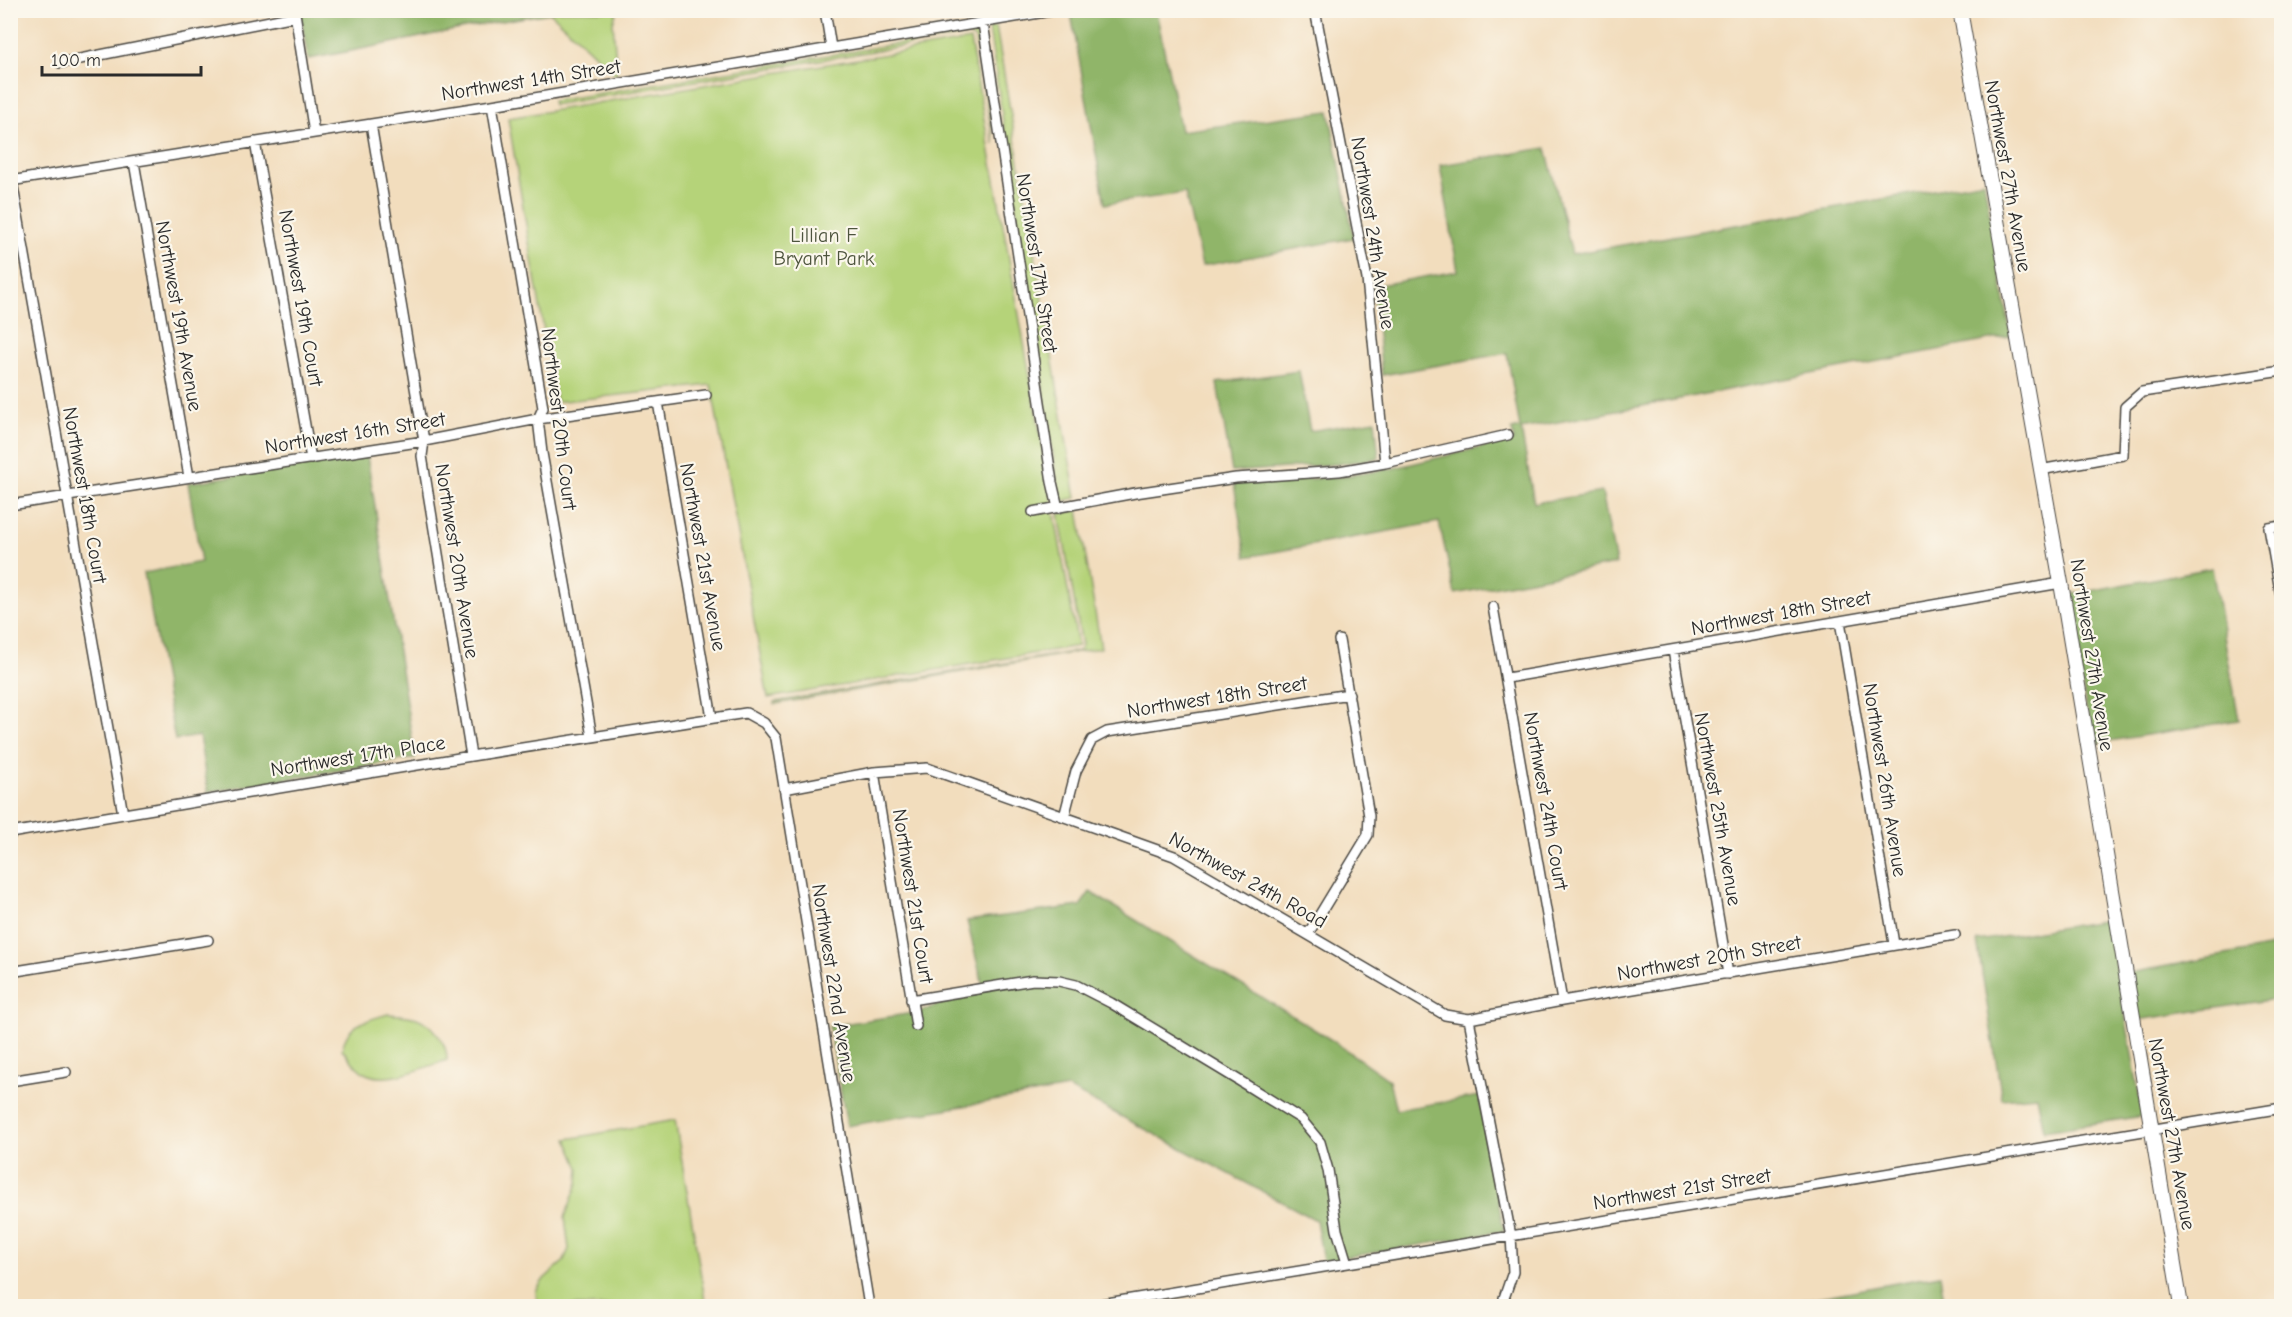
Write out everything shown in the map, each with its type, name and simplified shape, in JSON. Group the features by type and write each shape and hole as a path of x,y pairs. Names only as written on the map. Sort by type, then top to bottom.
{"street":[{"path":"825,10 831,48"},
{"name":"Northwest 17th Street","path":"987,10 986,23 1052,482 1058,508"},
{"name":"Northwest 14th Street","path":"11,181 492,105 1057,10"},
{"name":"Northwest 24th Avenue","path":"1315,10 1367,279 1385,463"},
{"name":"Northwest 27th Avenue","path":"1960,10 2061,583 2181,1306"},
{"path":"60,63 295,13 314,133"},
{"name":"Northwest 20th Court","path":"492,105 543,408 538,419 544,465 592,737"},
{"name":"Northwest 20th Avenue","path":"371,124 424,441 422,456 471,756"},
{"name":"Northwest 19th Court","path":"255,142 311,459"},
{"name":"Northwest 19th Avenue","path":"134,162 189,477"},
{"name":"Northwest 18th Court","path":"11,181 123,814"},
{"path":"2040,470 2123,455 2125,407 2142,392 2282,371"},
{"name":"Northwest 16th Street","path":"10,505 424,441 538,419 706,395"},
{"name":"Northwest 21st Avenue","path":"658,402 712,718"},
{"path":"1032,512 1135,493 1236,478 1339,471 1508,435"},
{"path":"2282,526 2269,528 2282,602"},
{"name":"Northwest 18th Street","path":"1507,678 2061,583"},
{"name":"Northwest 24th Court","path":"1493,607 1562,1001"},
{"name":"Northwest 26th Avenue","path":"1840,621 1894,944"},
{"path":"1308,934 1368,835 1369,816 1339,640"},
{"name":"Northwest 25th Avenue","path":"1673,650 1728,974"},
{"name":"Northwest 18th Street","path":"1065,817 1076,771 1092,740 1107,732 1349,694"},
{"name":"Northwest 22nd Avenue","path":"712,718 746,712 764,723 776,738 869,1306"},
{"name":"Northwest 17th Place","path":"10,833 712,718"},
{"name":"Northwest 24th Road","path":"784,789 874,772 927,768 1174,856 1445,1015 1469,1019"},
{"name":"Northwest 21st Court","path":"874,772 916,1026"},
{"name":"Northwest 20th Street","path":"1469,1019 1562,1001 1955,935"},
{"path":"10,972 208,940"},
{"path":"911,1000 1033,980 1059,981 1076,985 1225,1072 1301,1119 1320,1142 1328,1170 1337,1230 1347,1263"},
{"path":"1469,1019 1510,1236 1513,1272 1504,1298 1506,1306"},
{"path":"10,1081 66,1072"},
{"name":"Northwest 21st Street","path":"1089,1306 2282,1108"}],"green space":[{"path":"551,10 551,13 308,59 300,11"},
{"path":"551,11 617,11 613,22 617,76 551,13"},
{"path":"1093,11 1156,11 1181,131 1329,111 1354,238 1202,266 1185,193 1105,204 1071,14"},
{"path":"996,27 1076,498 1062,501 1057,481 989,28"},
{"path":"979,30 994,144 975,39 969,35 553,105 552,101"},
{"name":"Lillian F Bryant Park","path":"970,40 1078,646 768,698 711,385 556,402 508,118"},
{"path":"1546,148 1572,254 1984,181 2011,336 1521,429 1534,503 1602,492 1616,564 1455,594 1439,522 1246,557 1234,484 1339,477 1390,469 1514,440 1512,430 1520,428 1507,353 1382,375 1373,286 1458,271 1440,165"},
{"path":"1299,371 1310,431 1375,420 1379,458 1338,464 1232,472 1217,383"},
{"path":"367,456 415,758 208,792 199,736 175,740 144,573 201,562 188,483"},
{"path":"1078,510 1101,648 775,704 775,702 1079,651 1082,645 1059,514"},
{"path":"2212,568 2239,720 2092,744 2068,595"},
{"path":"1090,892 1333,1041 1389,1080 1396,1110 1479,1096 1504,1231 1323,1261 1316,1220 1068,1088 847,1126 829,1026 920,1012 983,986 967,921 1080,906"},
{"path":"2108,920 2143,1116 2044,1131 2037,1096 2002,1099 1977,941"},
{"path":"2278,945 2281,966 2281,998 2138,1020 2130,973"},
{"path":"388,1014 410,1016 422,1020 438,1035 447,1060 397,1076 377,1077 361,1070 342,1049 345,1040 353,1028 359,1024"},
{"path":"675,1120 706,1306 538,1306 536,1291 544,1279 563,1262 569,1249 565,1217 578,1183 579,1168 567,1139"},
{"path":"1940,1275 1945,1306 1772,1306"}]}
